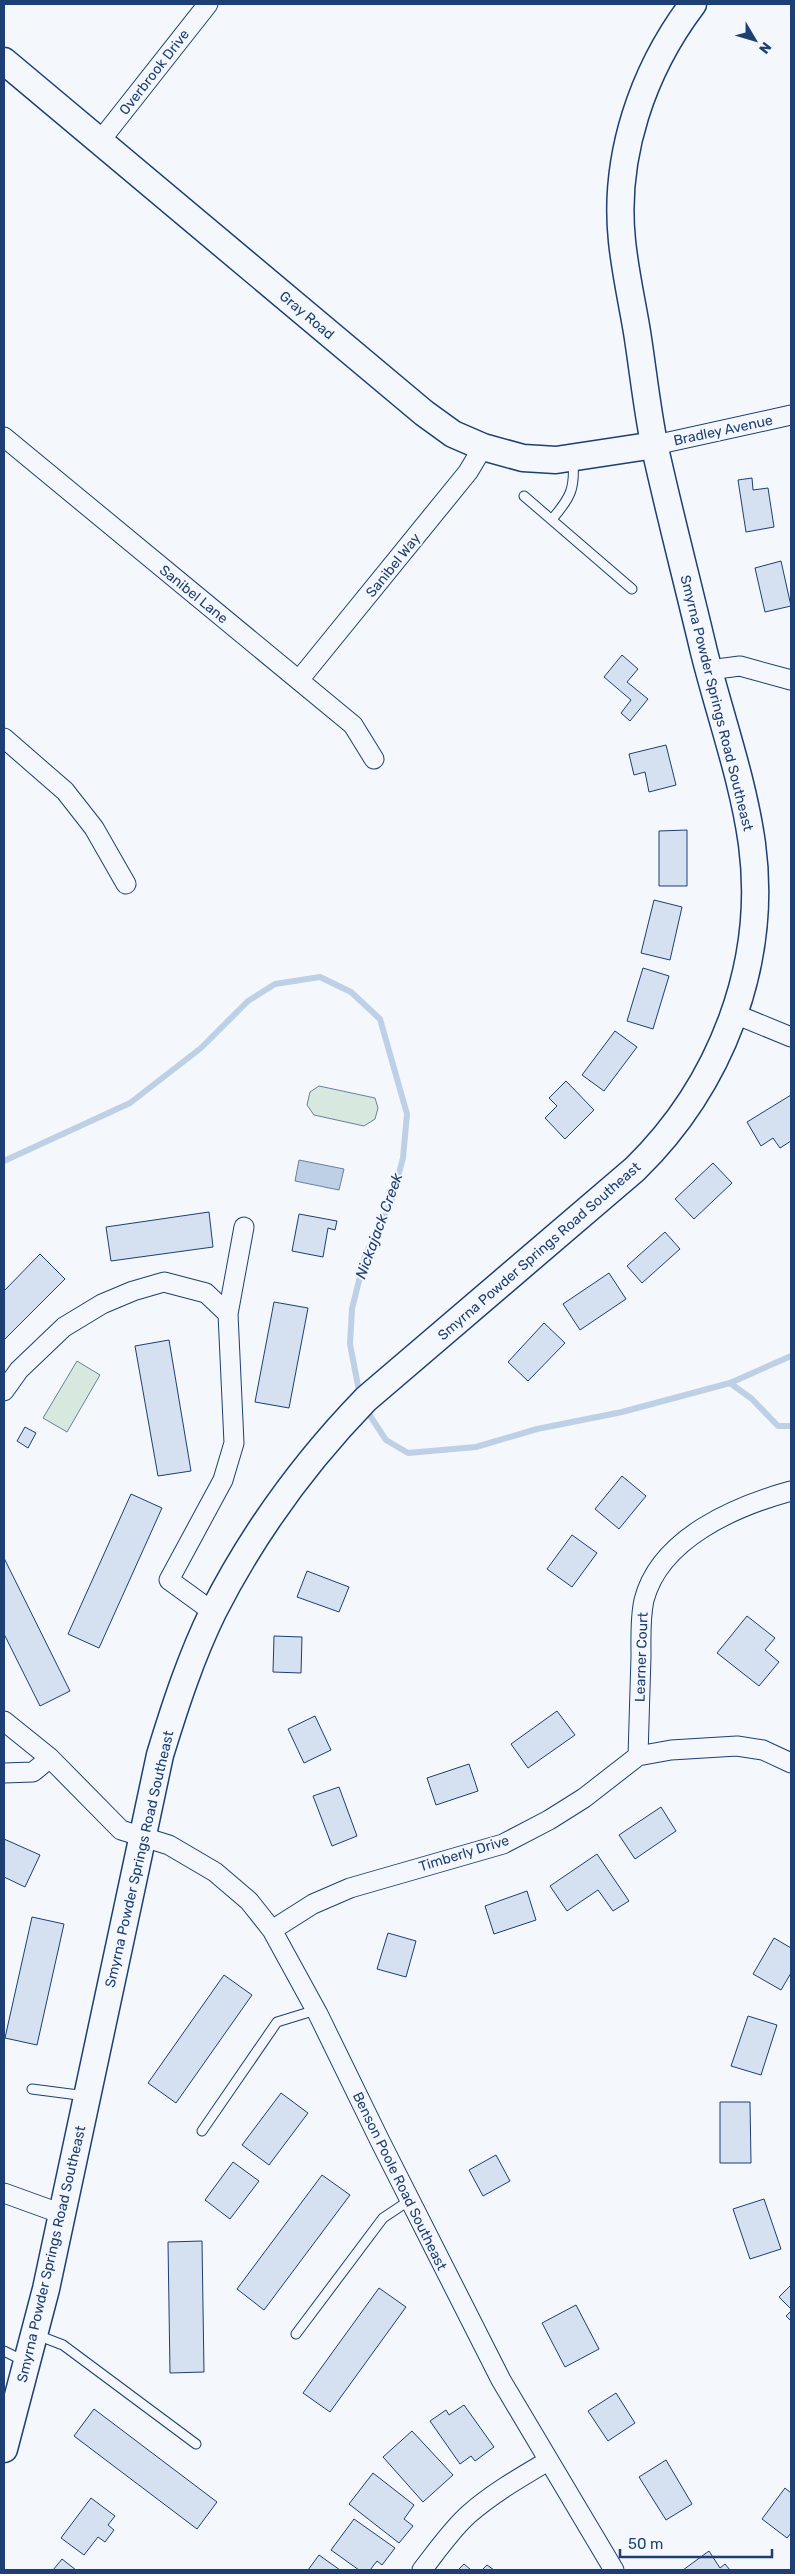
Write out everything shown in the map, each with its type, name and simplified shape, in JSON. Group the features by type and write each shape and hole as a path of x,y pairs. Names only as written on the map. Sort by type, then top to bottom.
{"street":[{"name":"Overbrook Drive","path":"100,141 208,4"},
{"name":"Smyrna Powder Springs Road Southeast","path":"4,2449 15,2356 34,2334 62,2214 160,1755 173,1712 213,1612 247,1552 288,1490 333,1433 366,1399 628,1175 660,1145 698,1092 716,1059 735,1014 749,946 755,880 752,843 744,802 709,670 654,445 622,238 622,186 633,119 648,77 693,4"},
{"name":"Gray Road","path":"4,61 424,413 452,434 483,447 523,458 556,460 654,445"},
{"name":"Bradley Avenue","path":"654,445 791,415"},
{"name":"Sanibel Lane","path":"4,437 353,725 374,759"},
{"name":"Sanibel Way","path":"299,680 468,472 483,447"},
{"path":"709,670 740,666 791,680"},
{"path":"4,738 65,791 94,828 126,884"},
{"path":"735,1014 791,1037"},
{"path":"213,1612 169,1580 223,1480 234,1443 228,1314 244,1226"},
{"path":"4,1391 19,1370 64,1327 102,1304 133,1291 164,1282 206,1293 228,1314"},
{"name":"Learner Court","path":"638,1756 641,1616 651,1582 675,1550 692,1536 741,1509 791,1491"},
{"name":"Benson Poole Road Southeast","path":"4,1722 50,1758 121,1830 169,1846 215,1872 249,1901 272,1930 316,2010 501,2380 614,2570"},
{"name":"Timberly Drive","path":"272,1930 313,1904 350,1888 503,1844 549,1820 584,1798 638,1756 671,1750 737,1746 763,1750 791,1763"},
{"path":"4,1773 33,1772 50,1758"},
{"path":"4,2193 62,2214"},
{"path":"422,2570 468,2515 484,2501 548,2460"}],"lane":[{"path":"553,518 566,504 573,490 573,458"},
{"path":"524,496 553,518 632,589"},
{"path":"202,2131 277,2022 316,2010"},
{"path":"32,2089 86,2096"},
{"path":"296,2334 383,2218 410,2200"},
{"path":"34,2334 63,2345 196,2444"}],"shaded area":[{"path":"319,1086 375,1098 378,1108 375,1119 364,1126 314,1115 307,1105 310,1092"},
{"path":"77,1361 100,1375 67,1432 43,1418"}],"water":[{"path":"299,1160 344,1169 339,1190 295,1181"}],"building":[{"path":"752,478 753,490 768,488 774,527 746,532 738,480"},
{"path":"781,561 791,606 765,612 755,568"},
{"path":"622,655 638,669 627,682 648,699 630,721 621,713 631,700 604,677"},
{"path":"666,745 676,785 649,792 645,772 634,775 629,754"},
{"path":"687,830 687,886 659,886 659,831"},
{"path":"654,900 682,907 670,960 641,953"},
{"path":"643,968 669,976 653,1029 627,1021"},
{"path":"615,1031 637,1047 604,1091 582,1075"},
{"path":"566,1081 594,1110 565,1139 545,1118 557,1106 549,1098"},
{"path":"791,1095 791,1141 780,1148 773,1138 761,1146 747,1122"},
{"path":"713,1163 732,1183 694,1219 675,1199"},
{"path":"209,1212 213,1247 111,1261 106,1227"},
{"path":"299,1214 337,1221 335,1230 328,1228 323,1257 292,1251"},
{"path":"665,1232 680,1249 642,1283 627,1266"},
{"path":"40,1254 65,1279 4,1340 4,1291"},
{"path":"609,1273 626,1299 580,1330 563,1304"},
{"path":"274,1302 308,1308 289,1408 255,1402"},
{"path":"544,1323 565,1343 528,1381 508,1362"},
{"path":"169,1340 191,1471 158,1476 135,1346"},
{"path":"25,1427 36,1433 28,1448 17,1441"},
{"path":"622,1476 646,1496 619,1529 595,1509"},
{"path":"131,1494 162,1508 99,1648 68,1634"},
{"path":"572,1535 597,1553 572,1587 547,1569"},
{"path":"4,1558 70,1691 40,1706 4,1634"},
{"path":"307,1571 349,1587 339,1612 297,1597"},
{"path":"747,1616 775,1638 765,1650 779,1662 759,1686 717,1653"},
{"path":"274,1636 302,1637 301,1673 273,1672"},
{"path":"557,1711 575,1735 528,1768 511,1744"},
{"path":"315,1716 331,1750 304,1763 288,1729"},
{"path":"469,1764 478,1791 436,1805 427,1778"},
{"path":"339,1787 357,1836 332,1846 313,1796"},
{"path":"661,1807 676,1831 635,1859 619,1835"},
{"path":"4,1839 40,1855 25,1887 4,1877"},
{"path":"597,1854 629,1901 613,1911 598,1890 567,1911 550,1886"},
{"path":"527,1891 536,1920 494,1934 485,1906"},
{"path":"32,1917 64,1924 37,2045 5,2038"},
{"path":"388,1933 416,1941 406,1977 377,1969"},
{"path":"774,1938 791,1948 791,1973 781,1990 753,1974"},
{"path":"224,1975 252,1995 176,2103 148,2083"},
{"path":"748,2016 777,2025 761,2075 731,2066"},
{"path":"281,2093 308,2113 269,2165 242,2145"},
{"path":"720,2102 750,2102 751,2163 720,2163"},
{"path":"496,2155 510,2181 483,2196 469,2170"},
{"path":"233,2162 259,2181 230,2219 205,2200"},
{"path":"322,2175 350,2195 264,2310 237,2289"},
{"path":"764,2199 781,2249 750,2259 733,2209"},
{"path":"202,2241 204,2372 170,2373 168,2242"},
{"path":"791,2285 791,2309 779,2297"},
{"path":"379,2288 406,2307 330,2412 303,2393"},
{"path":"576,2305 599,2349 565,2367 542,2323"},
{"path":"791,2311 791,2321 786,2316"},
{"path":"616,2393 635,2423 608,2441 588,2411"},
{"path":"464,2405 494,2447 475,2461 471,2456 460,2464 430,2421 446,2410 449,2415"},
{"path":"94,2409 217,2502 197,2529 74,2436"},
{"path":"412,2431 453,2475 423,2502 383,2457"},
{"path":"666,2460 692,2504 666,2520 639,2477"},
{"path":"373,2473 414,2505 404,2519 413,2526 399,2543 349,2504"},
{"path":"785,2488 791,2493 791,2533 787,2538 762,2519"},
{"path":"91,2498 115,2516 108,2525 114,2530 105,2542 98,2537 84,2555 61,2538"},
{"path":"354,2519 395,2548 382,2565 377,2561 370,2570 359,2570 331,2550"},
{"path":"709,2551 720,2568 725,2564 730,2570 683,2570"},
{"path":"319,2555 340,2570 308,2570"},
{"path":"62,2559 76,2570 53,2570"},
{"path":"464,2564 471,2570 458,2570"},
{"path":"487,2565 494,2570 482,2570"}],"waterway":[{"name":"Nickajack Creek","path":"4,1161 130,1103 201,1048 248,1001 275,984 320,977 351,992 380,1019 407,1114 403,1158 392,1199 365,1256 352,1309 350,1344 360,1396"},
{"name":"Nickajack Creek","path":"365,1408 386,1440 408,1453 476,1447 537,1429 622,1412 730,1383 791,1356"},
{"name":"Nickajack Creek","path":"730,1383 752,1399 778,1426 791,1426"}]}
